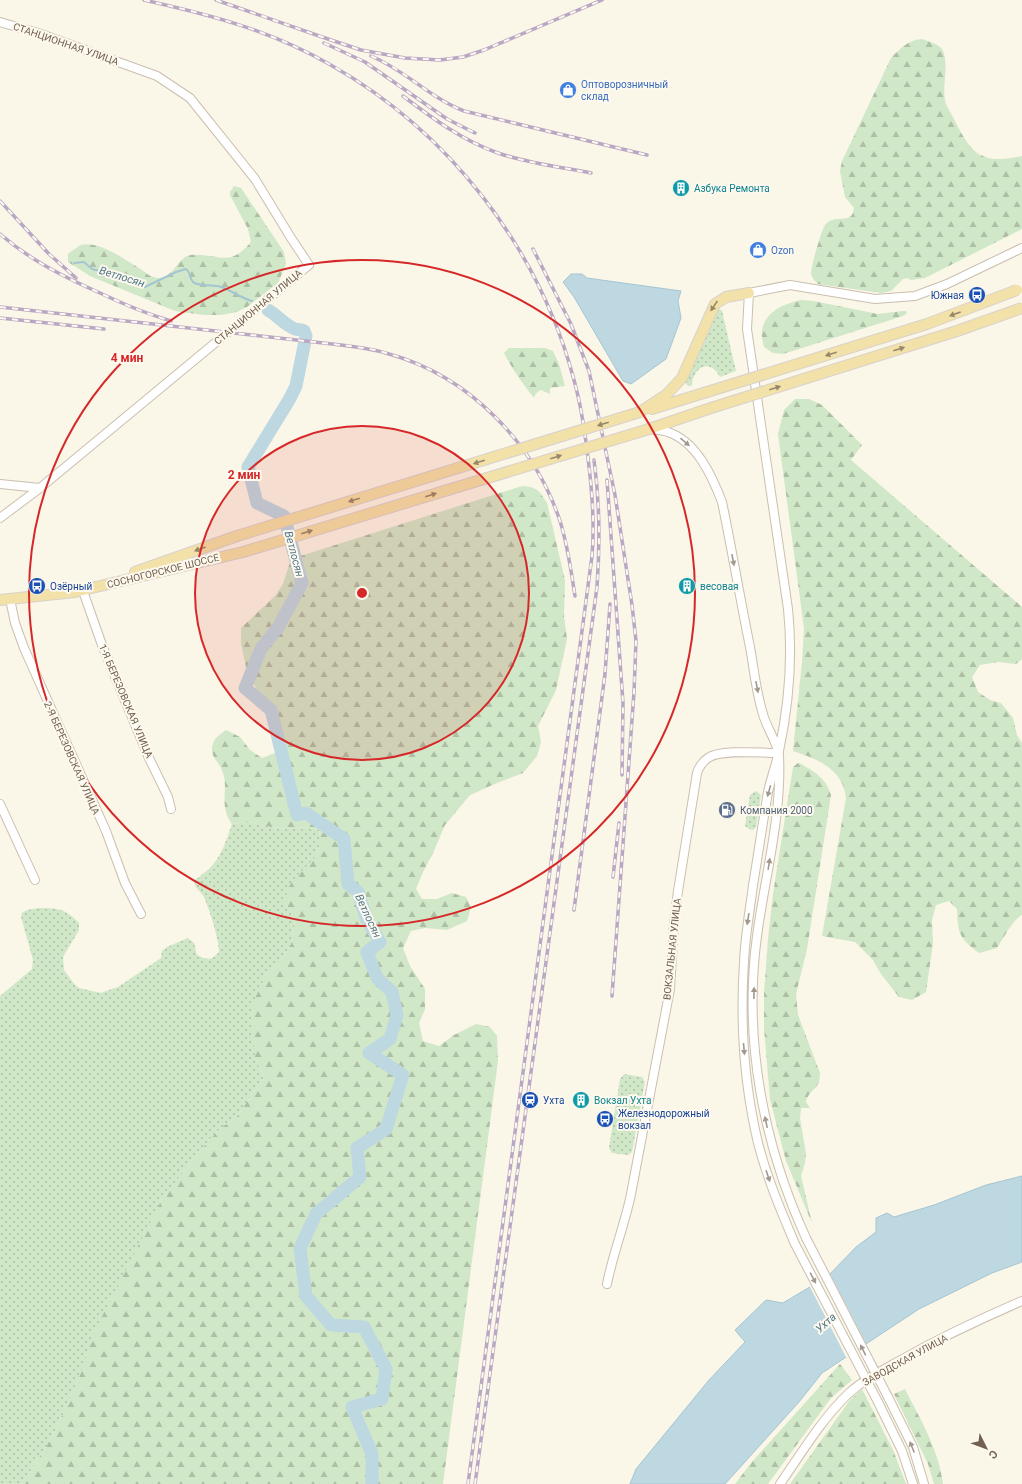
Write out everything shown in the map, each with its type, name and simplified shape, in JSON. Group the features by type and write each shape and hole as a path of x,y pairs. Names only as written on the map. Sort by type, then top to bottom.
{"main road":[{"name":"СОСНОГОРСКОЕ ШОССЕ","path":"83,591 237,536 927,324 1022,288"},
{"path":"640,412 666,395 682,378 715,304 726,297 749,292"},
{"name":"СОСНОГОРСКОЕ ШОССЕ","path":"5,599 83,591 242,552 649,429 711,408 957,331 1022,308"}],"street":[{"name":"СТАНЦИОННАЯ УЛИЦА","path":"0,22 38,33 157,76 190,98 255,179 309,265 40,488 0,518"},
{"path":"913,1484 902,1451 795,1244 774,1195 758,1144 749,1092 743,1041 743,989 746,937 767,796 779,753 786,717 789,690 790,631 785,580 747,329 749,292 790,285 875,299 915,296 947,284 1022,248"},
{"path":"649,429 667,432 685,442 708,470 722,502 763,714 779,753 779,799 757,938 754,988 754,1039 760,1089 770,1139 785,1189 806,1238 888,1397 912,1447 924,1484"},
{"path":"0,484 40,488"},
{"name":"1-Я БЕРЕЗОВСКАЯ УЛИЦА","path":"83,591 102,645 149,758 168,797 171,809"},
{"name":"2-Я БЕРЕЗОВСКАЯ УЛИЦА","path":"5,599 24,648 106,831 125,883 142,914"},
{"name":"ВОКЗАЛЬНАЯ УЛИЦА","path":"607,1284 614,1253 628,1208 663,1018 670,989 678,891 697,773 703,762 712,756 742,753 779,753"},
{"path":"0,804 35,880"},
{"name":"ЗАВОДСКАЯ УЛИЦА","path":"780,1484 829,1415 848,1394 871,1377 913,1353 984,1317 1022,1301"}],"green space":[{"path":"922,39 936,44 943,51 945,57 945,101 968,144 981,155 989,158 998,159 1022,156 1022,229 925,278 911,280 907,278 903,279 891,291 881,293 818,284 812,277 811,270 825,225 829,221 847,218 853,214 854,208 845,197 840,171 842,161 891,58 909,43"},
{"path":"234,186 241,188 284,252 286,264 278,283 247,307 237,312 221,315 204,315 175,311 90,276 68,262 68,254 81,245 88,244 113,252 150,276 159,278 164,277 173,271 183,259 189,255 223,258 234,256 245,249 251,242 248,229 230,195 230,192"},
{"path":"801,300 878,314 902,311 906,311 907,313 900,317 783,354 773,353 764,347 762,331 767,318 771,313 782,306"},
{"path":"718,308 722,311 736,371 720,377 712,368 707,366 703,367 696,373 693,378 692,385 688,386 684,381"},
{"path":"509,348 545,348 553,351 559,364 565,386 550,388 550,394 541,390 536,393 534,398 504,353"},
{"path":"795,399 809,399 822,405 862,445 851,460 1022,607 1022,659 1016,664 998,662 980,665 972,677 978,692 990,700 1001,703 1013,718 1017,735 1022,743 1022,915 1012,925 997,948 979,953 967,943 961,935 958,924 957,909 949,901 936,905 932,920 933,943 926,992 912,1000 899,997 881,974 873,960 855,942 822,936 846,798 844,788 835,772 820,762 793,751 804,628 778,434 784,410"},
{"path":"522,486 531,487 537,490 547,503 565,580 564,616 567,639 556,690 538,726 541,742 537,756 523,773 470,795 445,825 416,889 422,899 437,899 452,893 466,897 471,907 467,921 447,930 425,928 411,931 403,948 410,966 425,989 425,1009 419,1023 423,1041 439,1046 454,1035 476,1024 490,1027 497,1036 498,1061 443,1484 22,1484 54,1434 80,1375 94,1332 162,1199 209,1140 222,1127 236,1118 264,1077 255,1058 251,1020 254,1001 265,976 282,961 291,944 295,920 285,903 287,891 295,878 316,855 320,840 319,830 305,827 289,829 249,822 232,824 225,809 224,775 212,752 212,746 215,740 226,730 240,737 250,750 262,758 275,753 277,734 246,667 241,644 241,628 275,596 283,584 291,559"},
{"path":"798,763 819,776 826,784 831,795 807,949 796,994 798,1015 820,1073 818,1083 807,1097 806,1102 810,1108 801,1108 800,1118 806,1154 801,1176 812,1223 786,1161 770,1099 764,1028 764,994 773,894 793,767"},
{"path":"756,791 761,795 756,827 753,830 745,826 750,795"},
{"path":"249,822 271,827 289,829 305,827 319,830 321,842 315,858 303,870 285,903 295,920 291,944 282,961 265,976 255,1058 264,1077 236,1118 222,1127 209,1140 162,1199 87,1356 54,1434 22,1484 0,1484 0,996 32,969 33,960 21,917 22,913 35,909 57,909 66,912 79,923 79,930 63,957 64,970 79,988 101,993 118,987 161,958 162,951 167,947 188,938 194,943 197,955 206,959 214,957 219,952 219,946 204,897 194,881 209,869 217,859 232,824"},
{"path":"624,1074 642,1077 645,1082 632,1152 628,1155 612,1153 609,1148 620,1079"},
{"path":"840,1364 852,1380 831,1398 768,1484 735,1484 751,1463"},
{"path":"862,1389 893,1450 906,1484 790,1484 850,1400"},
{"path":"905,1389 923,1423 933,1447 941,1471 943,1484 934,1484 928,1464 894,1394"}],"water":[{"path":"571,274 582,274 587,278 681,291 678,301 681,318 666,359 631,384 623,381 574,297 563,282"},
{"path":"1022,1176 1022,1262 992,1273 919,1309 822,1373 799,1402 725,1484 630,1484 636,1469 709,1380 745,1342 735,1330 766,1300 783,1303 828,1276 856,1247 876,1232 876,1218 887,1213 894,1217 934,1205 986,1185"}],"pier":[{"path":"829,1272 867,1346 847,1359 809,1285"}],"waterway":[{"name":"Ветлосян","path":"74,263 84,262 92,269 123,277 145,287 176,272 186,269 195,283 201,285 218,286 252,301"},
{"name":"Ветлосян","path":"268,310 284,323 295,329 304,331 306,336 296,386 248,467 257,503 284,516 302,583 279,626 261,649 245,688 271,710 297,815 306,813 344,839 348,884 358,892 367,920 380,942 367,952 377,978 392,992 397,1015 390,1039 369,1053 403,1075 386,1129 357,1148 360,1177 316,1214 300,1248 306,1296 331,1325 364,1327 386,1369 382,1399 352,1407 372,1454 372,1484"}],"railway":[{"path":"144,0 239,25 307,52 373,91 413,123 450,159 483,198 513,240 538,284 558,331 579,399 586,438 592,494 592,556 468,1484"},
{"path":"216,0 361,50 405,58 440,60 463,57 484,50 602,0"},
{"path":"324,43 365,62 447,119 475,133"},
{"path":"371,56 395,69 440,99 464,111 647,155"},
{"path":"403,96 448,128 485,148 520,160 591,173"},
{"path":"0,201 49,254 76,278"},
{"path":"0,234 23,252 60,274 126,305 171,321"},
{"path":"533,249 571,324 589,371 615,495 636,641 634,692 612,996"},
{"path":"0,307 371,349 418,364 446,378 495,416 516,440 534,465 548,492 563,530 575,596"},
{"path":"0,318 104,329"},
{"path":"475,1484 597,587 599,524 594,460"},
{"path":"607,480 623,703 622,775"},
{"path":"574,910 605,674 610,604"},
{"path":"613,877 619,823"}],"place":[{"name":"Оптоворозничный склад","path":"568,90"},
{"name":"Азбука Ремонта","path":"681,188"},
{"name":"Ozon","path":"758,250"},
{"name":"Южная","path":"977,295"},
{"name":"Озёрный","path":"37,586"},
{"name":"весовая","path":"687,586"},
{"name":"Компания 2000","path":"727,810"},
{"name":"Ухта","path":"530,1100"},
{"name":"Вокзал Ухта","path":"581,1100"},
{"name":"Железнодорожный вокзал","path":"605,1119"}]}
